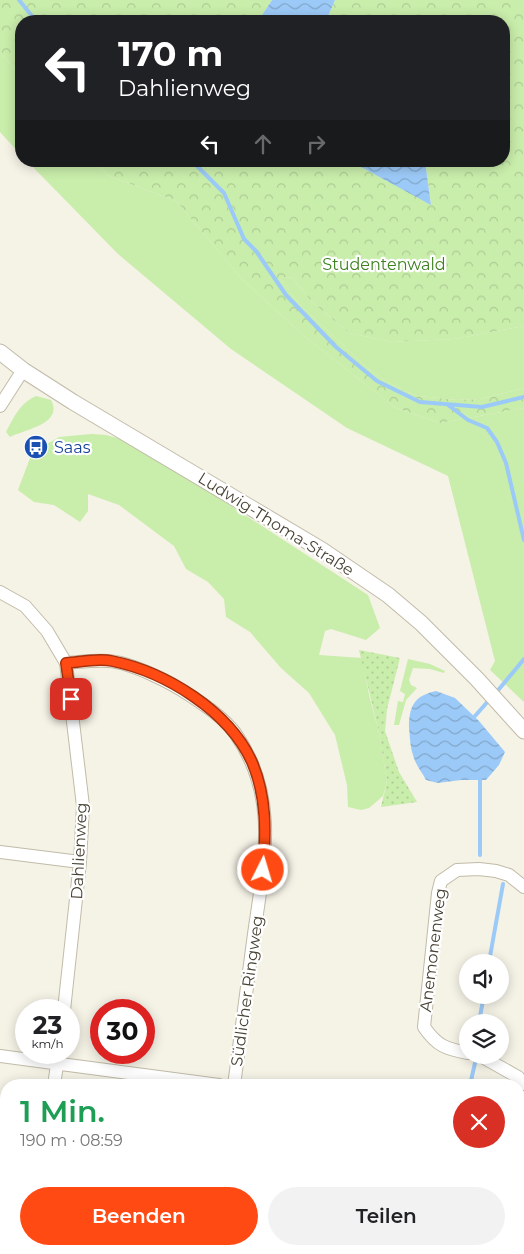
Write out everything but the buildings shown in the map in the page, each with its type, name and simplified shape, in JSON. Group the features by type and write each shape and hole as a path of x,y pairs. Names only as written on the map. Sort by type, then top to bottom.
{"street":[{"name":"Ludwig-Thoma-Straße","path":"0,352 23,370 73,402 322,550 388,595 421,623 524,732"},
{"path":"0,406 23,370"},
{"path":"0,592 25,606 47,631 66,663"},
{"name":"Südlicher Ringweg","path":"66,663 110,661 146,672 179,688 211,710 234,732 252,762 261,791 266,830 263,870 235,1079"},
{"name":"Dahlienweg","path":"65,999 80,862 83,806 66,663"},
{"path":"0,852 80,862"},
{"name":"Anemonenweg","path":"459,1051 450,1050 437,1043 424,1027 438,893 441,881 457,870 479,869 508,875 524,887"},
{"path":"0,1056 15,1057"},
{"path":"80,1062 183,1079"},
{"path":"55,1079 57,1064"},
{"path":"495,1064 520,1079"}],"green space":[{"path":"0,0 272,0 262,15 15,15 15,69 0,52"},
{"name":"Studentenwald","path":"335,0 524,0 524,326 454,339 392,342 349,333 311,301 292,277 280,278 300,305 370,370 385,381 419,396 457,400 480,399 524,388 524,408 440,423 396,408 305,337 241,278 176,201 107,175 100,167 361,167 431,204 426,167 510,167 510,15 329,15"},
{"path":"0,52 15,69 15,148 0,132"},
{"path":"33,167 100,167 107,175 176,201 241,278 305,337 396,408 440,423 524,408 524,702 490,670 495,661 448,476 347,428 231,349 118,254"},
{"path":"292,277 311,301 349,333 392,342 454,339 524,326 524,388 480,399 457,400 419,396 405,391 385,381 370,370 300,305 280,278"},
{"path":"36,396 51,400 54,408 52,415 41,425 10,437 6,432 15,416 26,402"},
{"path":"91,434 106,435 124,440 185,476 368,595 380,628 366,640 331,629 325,631 319,655 362,658 379,733 387,781 383,796 369,808 361,810 348,807 347,785 335,735 309,693 281,668 250,632 226,617 224,599 208,582 186,569 174,546 119,505 88,494 88,511 80,522 54,505 34,502 18,490 32,453 59,437"},
{"path":"359,650 400,658 387,709 385,731 399,772 417,802 381,807 387,781 379,733"},
{"path":"408,659 430,664 445,671 444,673 430,669 413,668 409,680 411,685 417,688 406,700 399,725 394,725 398,701 403,702 405,694 400,691"}],"water":[{"path":"272,0 335,0 329,15 262,15"},
{"path":"361,167 426,167 431,205"},
{"path":"436,691 455,698 479,721 505,752 499,765 486,780 461,780 438,783 426,780 417,765 411,745 410,714 414,703 418,699"}],"waterway":[{"path":"19,0 31,15"},
{"path":"198,167 224,193 244,239 256,251 286,295 336,347 377,381 420,402 482,407 524,397"},
{"path":"448,405 468,420 487,428 497,442 506,463 524,540"},
{"path":"495,694 524,659"},
{"path":"475,716 490,699"},
{"path":"480,780 480,855"},
{"path":"490,954 503,884"},
{"path":"480,1014 482,1004"},
{"path":"471,1079 475,1064"}],"place":[{"name":"Saas","path":"36,447"}],"route":[{"path":"71,699 66,663 110,661 146,672 179,688 211,710 234,732 252,762 261,791 266,830 263,870"}]}
